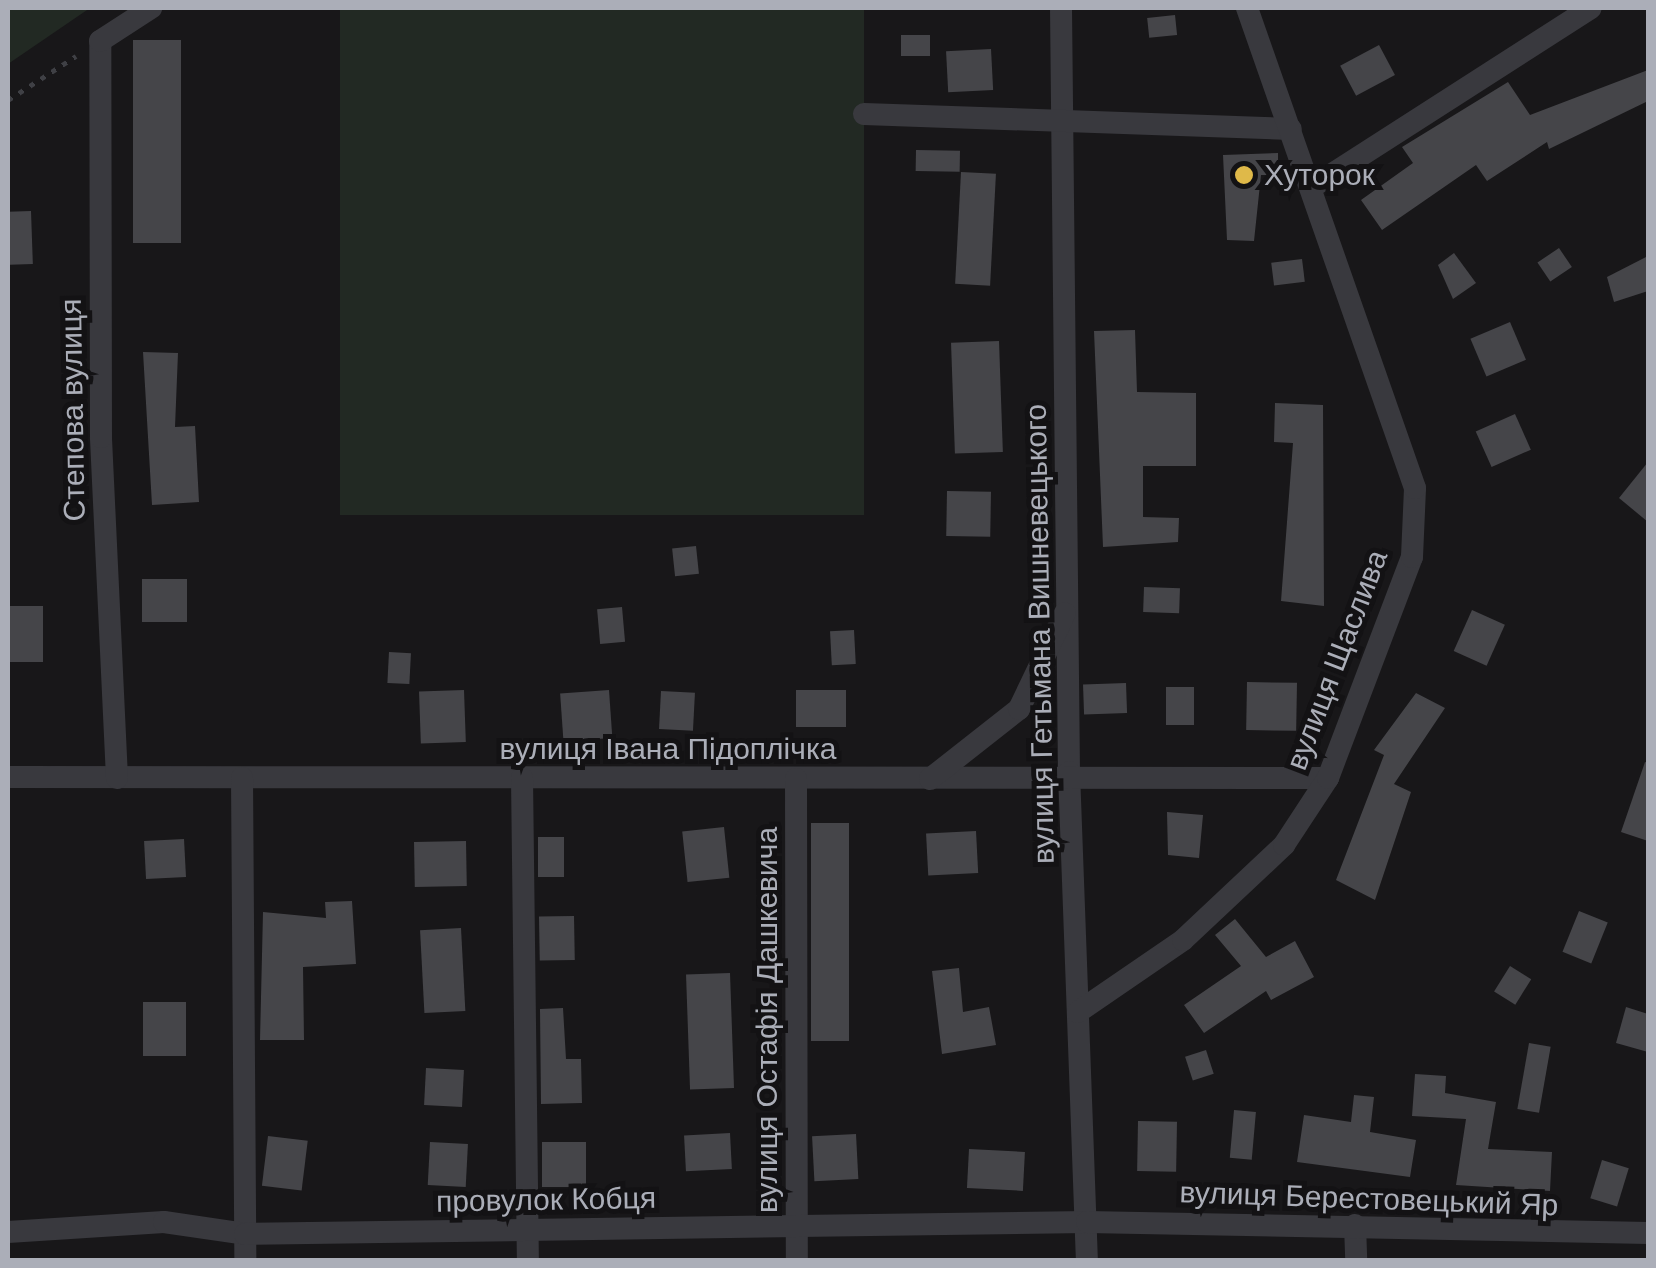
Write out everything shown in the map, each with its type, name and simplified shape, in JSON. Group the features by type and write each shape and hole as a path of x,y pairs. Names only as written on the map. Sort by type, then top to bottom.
{"street":[{"path":"100,41 151,8"},
{"name":"вулиця Гетьмана Вишневецького","path":"1060,8 1069,772 1087,1260"},
{"name":"вулиця Щаслива","path":"1078,1012 1183,940 1284,845 1328,778 1412,557 1415,488 1248,8"},
{"path":"1312,187 1591,8"},
{"name":"Степова вулиця","path":"100,41 101,437 117,778"},
{"path":"864,114 1064,127 1292,130"},
{"path":"930,779 1019,709 1069,606"},
{"name":"вулиця Івана Підоплічка","path":"8,778 930,779 1069,772 1328,778"},
{"path":"242,778 245,1260"},
{"path":"522,778 528,1260"},
{"name":"вулиця Остафія Дашкевича","path":"796,779 798,1260"},
{"name":"провулок Кобця","path":"8,1232 164,1222 245,1234 1087,1222"},
{"name":"вулиця Берестовецький Яр","path":"1087,1222 1648,1234"},
{"path":"1355,1226 1356,1260"}],"path":[{"path":"8,100 100,41"}],"shaded area":[{"path":"8,8 90,8 8,64"},
{"path":"340,8 864,8 864,515 340,515"}],"building":[{"path":"1175,15 1177,35 1149,38 1147,18"},
{"path":"901,35 930,35 930,56 901,56"},
{"path":"133,40 181,40 181,243 133,243"},
{"path":"1379,45 1395,75 1356,96 1340,66"},
{"path":"991,49 993,90 948,92 946,51"},
{"path":"1648,70 1648,101 1549,149 1547,142 1487,181 1476,165 1382,230 1361,200 1413,163 1402,147 1508,82 1530,115"},
{"path":"916,150 960,151 960,172 916,171"},
{"path":"1278,153 1278,175 1261,175 1254,241 1227,240 1223,155"},
{"path":"961,172 996,174 990,286 955,284"},
{"path":"31,211 33,264 10,265 8,212"},
{"path":"1559,248 1572,267 1550,282 1537,263"},
{"path":"1454,253 1476,283 1453,299 1438,265"},
{"path":"1648,256 1648,291 1614,302 1607,277"},
{"path":"1302,259 1305,282 1274,286 1271,263"},
{"path":"1510,322 1526,360 1486,377 1470,339"},
{"path":"1135,330 1137,392 1196,393 1196,466 1143,466 1143,517 1179,518 1178,542 1103,547 1094,331"},
{"path":"999,341 1003,452 955,454 951,343"},
{"path":"143,352 178,353 175,427 195,426 199,502 152,505"},
{"path":"1275,403 1323,405 1324,606 1281,601 1293,443 1274,442"},
{"path":"1515,414 1531,450 1492,467 1476,431"},
{"path":"1648,462 1648,522 1619,498"},
{"path":"947,491 991,492 990,537 946,536"},
{"path":"696,546 699,574 675,576 672,549"},
{"path":"142,579 187,579 187,622 142,622"},
{"path":"1144,587 1180,588 1179,613 1143,612"},
{"path":"8,606 43,606 43,662 8,662"},
{"path":"622,607 625,642 600,644 597,609"},
{"path":"1472,610 1505,625 1487,666 1454,651"},
{"path":"854,630 856,664 832,665 830,631"},
{"path":"389,652 411,653 409,684 387,683"},
{"path":"1247,682 1297,683 1296,731 1246,730"},
{"path":"1126,683 1127,713 1084,714 1083,685"},
{"path":"1166,687 1194,687 1194,725 1166,725"},
{"path":"464,690 466,742 421,744 419,692"},
{"path":"609,690 612,738 563,741 560,693"},
{"path":"796,690 846,690 846,727 796,727"},
{"path":"661,691 695,693 693,731 659,729"},
{"path":"1416,693 1445,708 1394,784 1411,792 1375,900 1336,880 1384,755 1374,750"},
{"path":"1645,762 1648,763 1648,841 1621,832"},
{"path":"1167,812 1203,815 1199,858 1168,855"},
{"path":"811,823 849,823 849,1041 811,1041"},
{"path":"724,827 729,878 688,882 682,831"},
{"path":"976,831 978,873 928,876 926,834"},
{"path":"538,837 564,837 564,877 538,877"},
{"path":"184,839 186,877 146,879 144,841"},
{"path":"466,841 467,886 415,887 414,842"},
{"path":"352,901 356,964 303,967 304,1040 260,1040 263,912 326,918 325,902"},
{"path":"1579,911 1608,923 1591,963 1563,952"},
{"path":"574,916 575,960 540,961 539,917"},
{"path":"1235,919 1266,957 1295,941 1314,977 1271,1000 1266,991 1204,1033 1184,1005 1241,966 1215,935"},
{"path":"461,928 465,1011 424,1013 420,930"},
{"path":"1510,966 1531,979 1515,1005 1494,991"},
{"path":"959,968 963,1012 989,1007 996,1045 942,1054 932,971"},
{"path":"730,973 734,1088 690,1089 686,975"},
{"path":"143,1002 186,1002 186,1056 143,1056"},
{"path":"1626,1007 1648,1014 1648,1052 1616,1043"},
{"path":"563,1008 566,1059 581,1059 582,1103 541,1104 540,1009"},
{"path":"1529,1043 1551,1047 1539,1113 1517,1109"},
{"path":"1206,1050 1214,1074 1193,1081 1185,1057"},
{"path":"426,1068 464,1070 462,1107 424,1105"},
{"path":"1415,1074 1446,1076 1445,1093 1496,1102 1488,1149 1552,1152 1550,1191 1456,1185 1466,1119 1412,1116"},
{"path":"1354,1095 1374,1097 1370,1132 1416,1140 1410,1177 1297,1162 1304,1115 1351,1122"},
{"path":"1234,1110 1256,1112 1252,1160 1230,1158"},
{"path":"1138,1121 1177,1122 1176,1172 1137,1171"},
{"path":"730,1133 732,1169 686,1171 684,1135"},
{"path":"856,1134 858,1179 814,1181 812,1136"},
{"path":"268,1136 308,1141 302,1191 262,1186"},
{"path":"430,1142 468,1144 466,1187 428,1185"},
{"path":"542,1142 586,1142 586,1187 542,1187"},
{"path":"969,1149 1025,1152 1023,1191 967,1188"},
{"path":"1602,1160 1629,1168 1617,1206 1590,1198"}],"place":[{"name":"Хуторок","path":"1244,175"}]}
